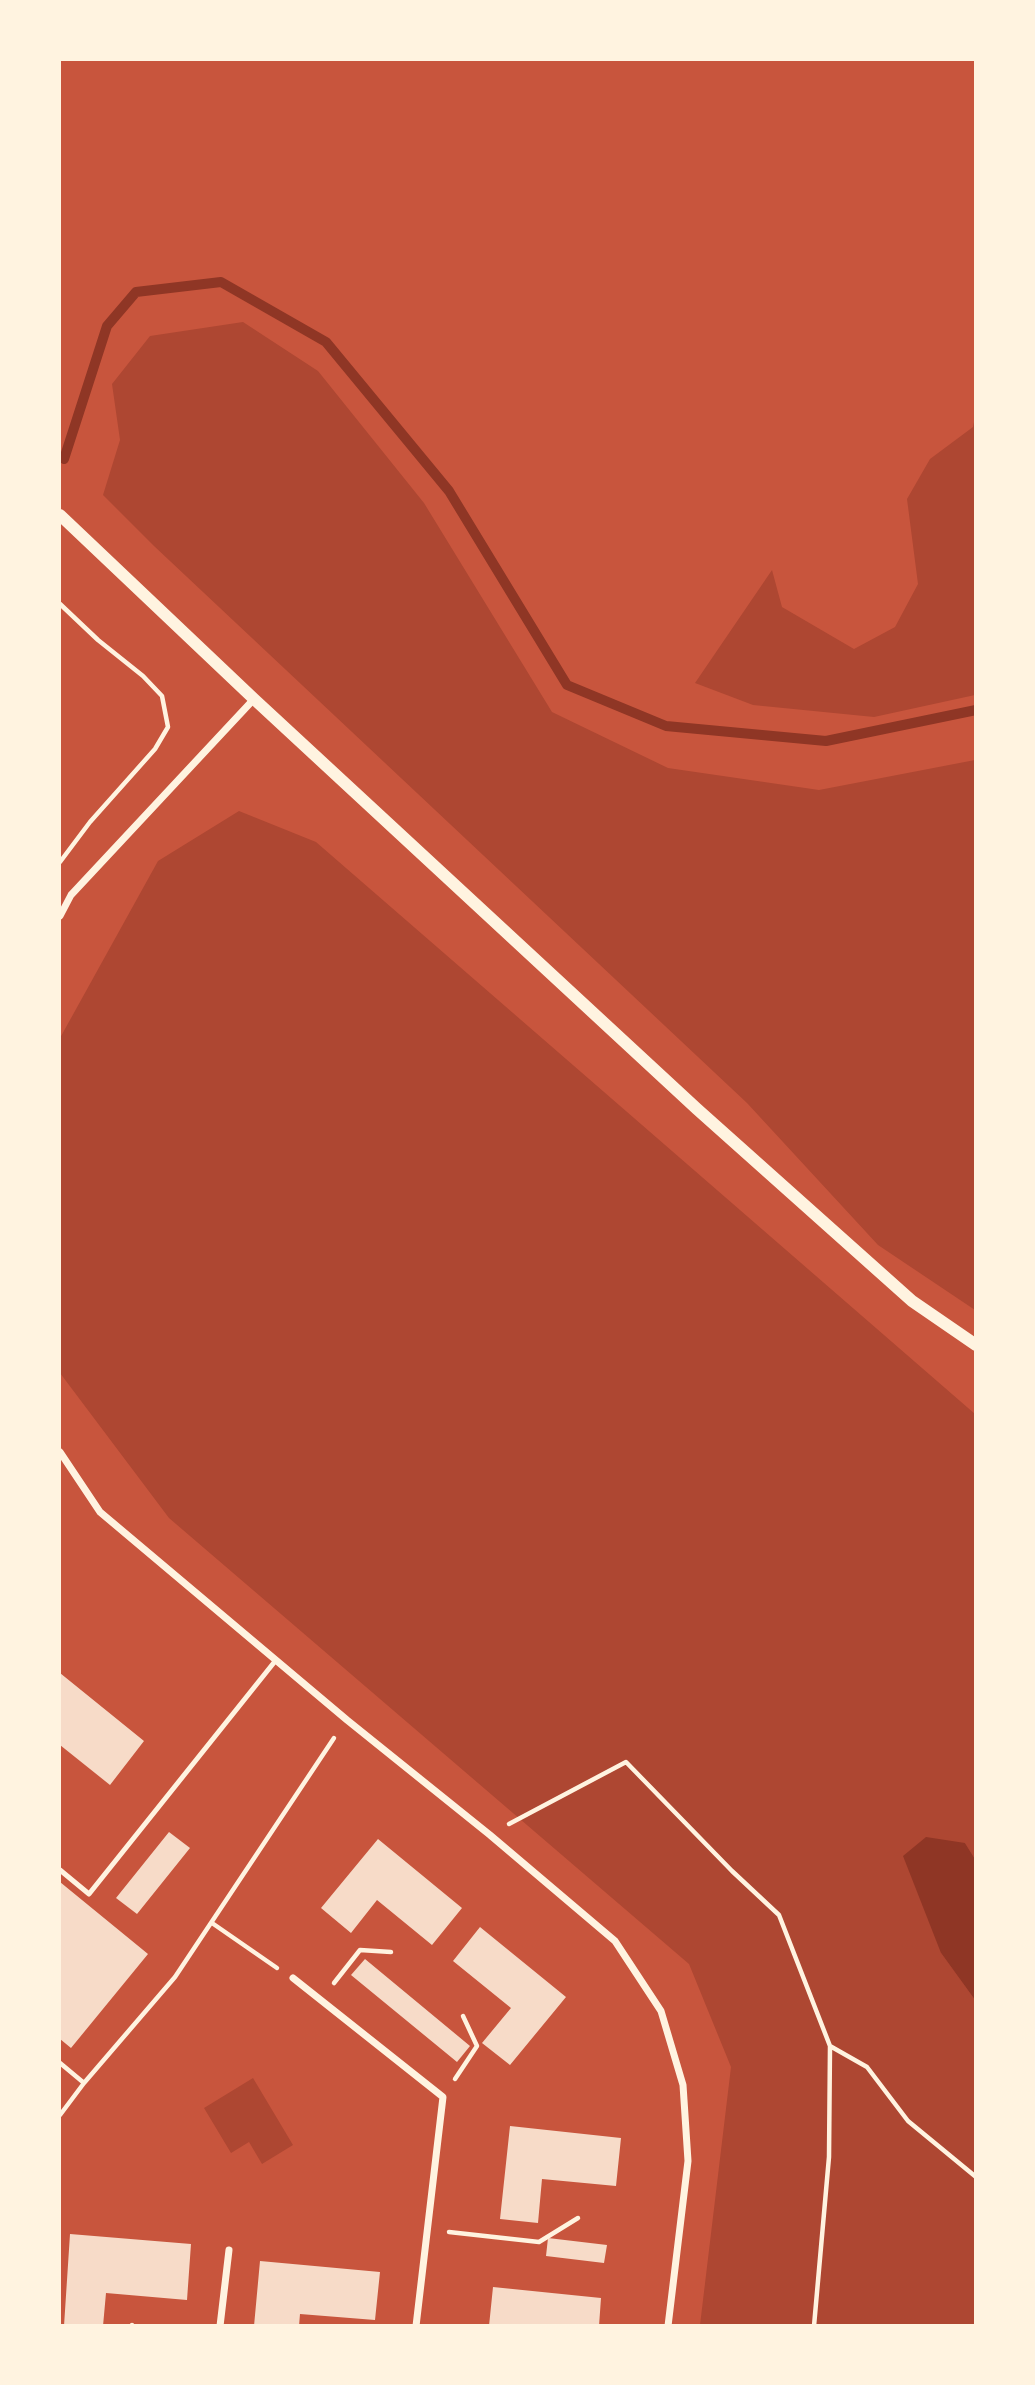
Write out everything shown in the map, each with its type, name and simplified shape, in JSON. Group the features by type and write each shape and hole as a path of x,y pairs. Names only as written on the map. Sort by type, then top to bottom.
{"street":[{"path":"60,515 254,699 738,1146 912,1301 975,1345"},
{"path":"60,916 71,895 254,699"},
{"path":"60,1452 100,1512 346,1720 490,1835 615,1941 661,2011 684,2085 688,2161 668,2326"},
{"path":"293,1978 443,2097 416,2326"},
{"path":"220,2326 229,2250"}],"lane":[{"path":"60,1870 89,1894 276,1660"}],"path":[{"path":"60,604 98,640 143,676 162,696 168,727 155,749 90,822 60,862"},
{"path":"60,2115 175,1977 346,1720"},
{"path":"490,1835 626,1762 732,1871 779,1915 831,2046 829,2157 814,2326"},
{"path":"212,1923 293,1978"},
{"path":"321,2000 360,1950 391,1952"},
{"path":"443,2097 477,2046 463,2016"},
{"path":"831,2046 867,2067 908,2121 975,2177"},
{"path":"60,2063 84,2083"},
{"path":"428,2229 539,2242 578,2218"}],"shaded area":[{"path":"243,322 318,371 424,503 552,712 668,768 819,790 975,760 975,1310 878,1245 747,1103 103,495 120,440 112,384 150,336"},
{"path":"975,417 975,695 874,717 753,705 695,683 772,570 782,607 854,649 895,627 918,584 907,499 930,459 973,427"},
{"path":"239,811 316,842 975,1414 975,1859 965,1843 941,1953 975,2000 975,2325 700,2325 731,2067 689,1964 169,1518 60,1373 60,1038 158,861"},
{"path":"926,1837 965,1843 975,1859 975,2000 941,1953 903,1856"},
{"path":"253,2078 293,2145 262,2164 249,2142 231,2153 204,2108"}],"building":[{"path":"60,1673 144,1741 110,1785 60,1745"},
{"path":"169,1832 190,1848 137,1914 116,1898"},
{"path":"378,1839 462,1908 432,1945 377,1900 351,1933 321,1908"},
{"path":"60,1882 148,1954 71,2048 60,2039"},
{"path":"480,1927 566,1997 510,2065 482,2043 511,2008 453,1961"},
{"path":"365,1959 470,2046 457,2062 351,1975"},
{"path":"510,2126 621,2138 616,2186 542,2179 538,2223 500,2219"},
{"path":"70,2234 191,2244 187,2300 106,2293 103,2326 64,2326"},
{"path":"548,2238 607,2245 604,2263 546,2256"},
{"path":"260,2261 380,2272 375,2320 300,2314 299,2326 254,2326"},
{"path":"493,2287 601,2298 599,2326 489,2326"}],"waterway":[{"path":"64,459 107,326 136,292 221,282 326,342 449,491 567,685 666,726 826,741 976,710"}]}
